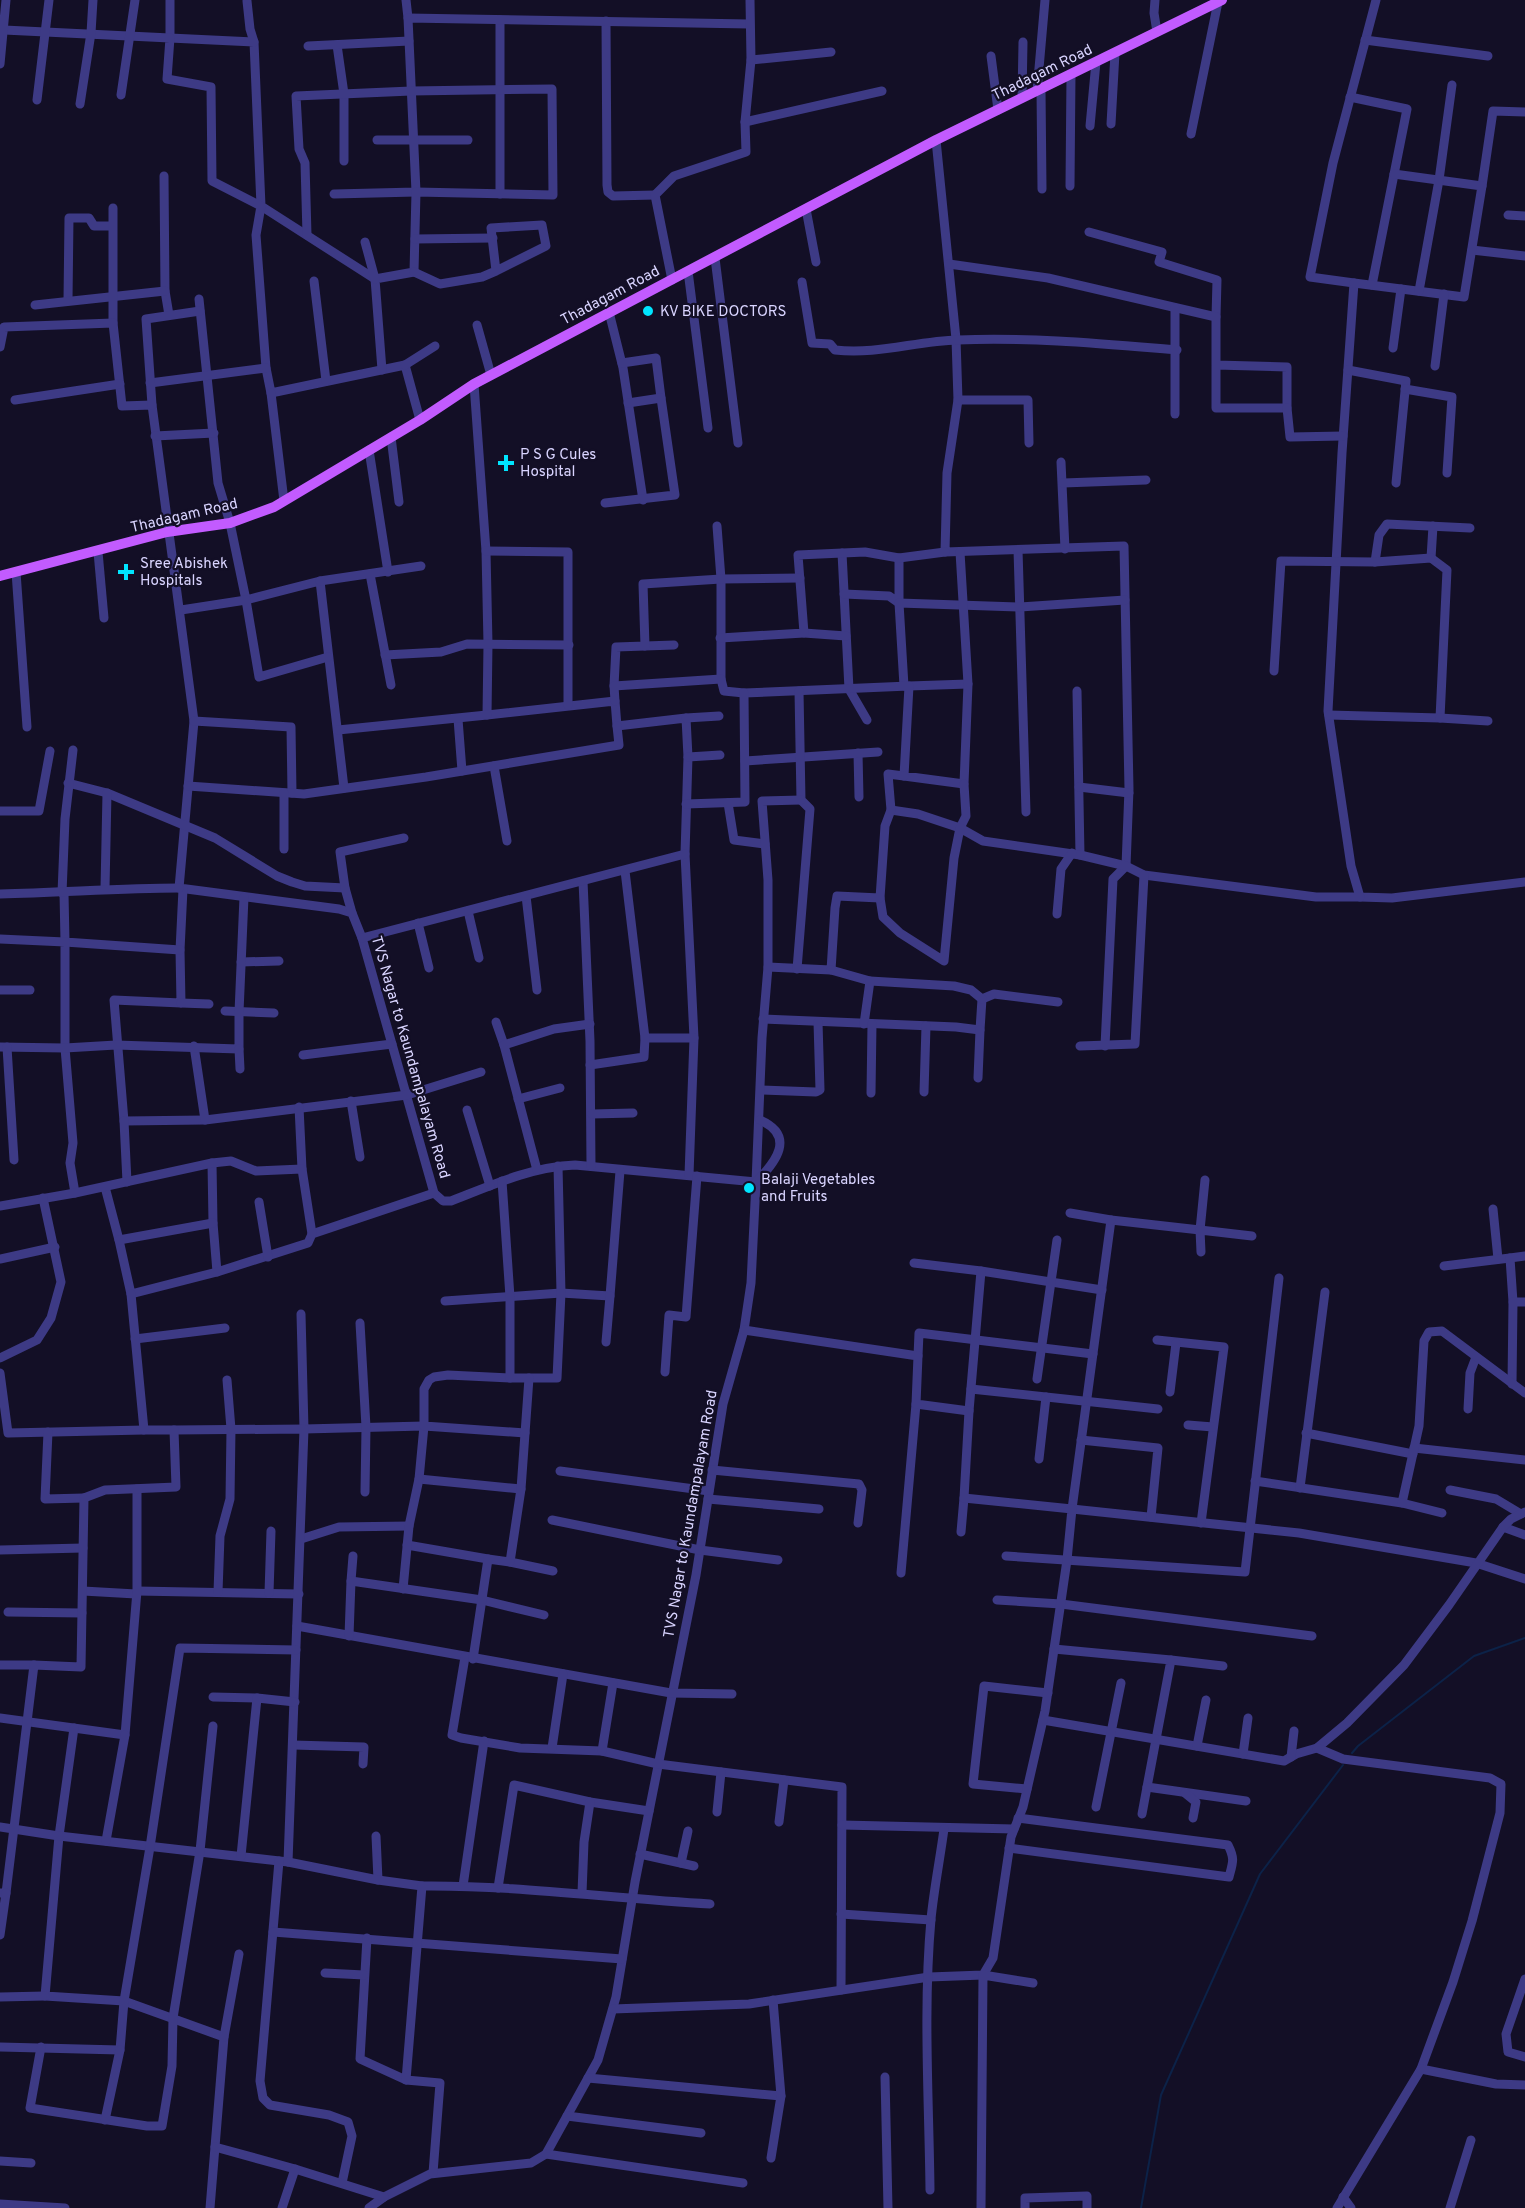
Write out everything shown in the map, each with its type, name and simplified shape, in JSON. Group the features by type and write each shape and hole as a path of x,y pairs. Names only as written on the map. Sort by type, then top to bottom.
{"main road":[{"name":"Thadagam Road","path":"0,576 167,532 230,523 274,507 420,420 474,384 936,140 1220,1"}],"street":[{"path":"0,64 6,0"},
{"path":"37,100 49,0"},
{"path":"80,104 91,33 93,0"},
{"path":"122,95 135,0"},
{"path":"170,0 167,79 211,87 212,181 261,206 375,279 414,272 440,284 482,277 496,271 546,246 542,225 491,228 496,271"},
{"path":"406,0 416,192 414,272"},
{"path":"606,21 607,185 613,196 655,195 674,176 746,152 750,0"},
{"path":"1042,189 1039,90 1045,0"},
{"path":"1155,0 1154,13 1157,32"},
{"path":"1376,0 1333,163 1310,277 1464,297 1492,111 1525,112"},
{"path":"1191,134 1220,1"},
{"path":"247,2 254,42 261,206 256,235 266,368 284,501"},
{"path":"408,18 749,24"},
{"path":"500,20 500,194"},
{"path":"4,30 254,42"},
{"path":"1365,40 1488,56"},
{"path":"308,46 409,41"},
{"path":"1022,98 1023,42"},
{"path":"337,45 344,94 344,161"},
{"path":"750,60 831,52"},
{"path":"1111,124 1115,52"},
{"path":"991,56 998,110"},
{"path":"1090,126 1096,62"},
{"path":"1070,186 1071,74"},
{"path":"1419,291 1439,180 1452,85"},
{"path":"306,235 305,163 299,149 296,96 411,91 552,89 554,195 416,192 334,194"},
{"path":"745,122 882,91"},
{"path":"1350,97 1407,109 1372,285"},
{"path":"377,140 468,140"},
{"path":"936,140 956,339 958,400 947,473 945,552"},
{"path":"1394,174 1482,186"},
{"path":"165,176 165,291 170,315"},
{"path":"655,195 672,280"},
{"path":"113,208 112,323 122,406 152,405"},
{"path":"806,209 816,262"},
{"path":"1508,215 1525,216"},
{"path":"68,300 69,218 89,218 94,226 112,226"},
{"path":"1089,232 1162,252 1160,262 1217,280 1216,408 1287,408"},
{"path":"415,239 493,238"},
{"path":"365,242 375,279 382,370"},
{"path":"1472,250 1525,256"},
{"path":"715,258 738,443"},
{"path":"948,264 1047,278 1216,317"},
{"path":"688,271 708,428"},
{"path":"314,281 326,381"},
{"path":"802,282 812,343 830,344 835,350 856,352 956,339 1049,340 1176,350"},
{"path":"1354,283 1343,436 1329,715 1351,866 1360,897"},
{"path":"1393,348 1401,289"},
{"path":"35,305 111,295 165,291"},
{"path":"1434,366 1444,294"},
{"path":"199,298 218,483 230,523 259,676 328,657"},
{"path":"1174,414 1175,308"},
{"path":"181,1002 181,889 194,721 181,610 167,532 155,436 146,319 200,311"},
{"path":"609,312 622,363 643,500"},
{"path":"0,347 4,327 112,323"},
{"path":"477,325 491,375"},
{"path":"271,393 405,365 435,345"},
{"path":"605,503 675,495 656,358 622,363"},
{"path":"405,365 420,420"},
{"path":"1216,365 1287,367 1290,437 1343,436"},
{"path":"150,383 266,368"},
{"path":"1348,370 1406,381 1396,483"},
{"path":"15,400 120,384"},
{"path":"474,384 486,551 489,644 487,715"},
{"path":"1405,389 1452,397 1448,473"},
{"path":"628,403 661,398"},
{"path":"958,400 1028,400 1029,443"},
{"path":"155,436 214,433"},
{"path":"391,437 399,502"},
{"path":"369,450 388,572"},
{"path":"1061,462 1065,549"},
{"path":"1063,483 1146,480"},
{"path":"1375,562 1379,535 1387,524 1470,528"},
{"path":"717,526 721,579 721,679 724,691 744,693 968,684"},
{"path":"1431,558 1433,526"},
{"path":"804,633 798,555 865,552 899,558 945,552 1124,546 1129,793 1126,866 1113,879 1105,1046"},
{"path":"1018,550 1026,813"},
{"path":"486,551 567,552 568,705"},
{"path":"98,552 104,618"},
{"path":"960,552 968,684 964,784 966,816 960,828 951,880 944,961 900,933 883,917 880,898 885,826 891,810 888,774 964,784"},
{"path":"842,553 849,689 867,720"},
{"path":"899,558 899,603 907,686 904,776"},
{"path":"1274,671 1281,561 1375,562 1431,558 1447,570 1440,718"},
{"path":"181,610 246,600 320,581 421,566"},
{"path":"16,572 27,727"},
{"path":"370,574 391,685"},
{"path":"645,646 643,584 721,579 800,579"},
{"path":"320,581 345,788"},
{"path":"844,594 889,596 899,603 1020,607 1125,600"},
{"path":"720,638 804,633 846,636"},
{"path":"386,655 441,652 467,644 569,645"},
{"path":"188,786 304,794 619,745 614,686 616,648 674,645"},
{"path":"614,686 721,679"},
{"path":"797,969 810,809 801,800 799,691"},
{"path":"1057,914 1061,869 1076,854 1079,787 1077,691"},
{"path":"744,693 745,802"},
{"path":"338,730 615,701"},
{"path":"1329,715 1488,721"},
{"path":"617,726 719,716"},
{"path":"664,1372 669,1315 686,1317 693,1176 694,1038 685,854 688,757 686,718"},
{"path":"458,719 462,771"},
{"path":"194,721 291,726 284,849"},
{"path":"73,750 68,783 63,893 64,1048 74,1143 70,1163 75,1193"},
{"path":"0,811 39,811 50,751"},
{"path":"745,761 878,752"},
{"path":"858,753 860,797"},
{"path":"688,757 720,755"},
{"path":"494,766 507,841"},
{"path":"68,783 107,793 215,838 277,876 292,882 305,886 345,888"},
{"path":"1079,787 1129,793"},
{"path":"105,888 107,793"},
{"path":"686,804 801,800"},
{"path":"756,1182 763,1019 768,967 768,880 762,801"},
{"path":"728,803 734,840 765,844"},
{"path":"891,810 918,814 960,828 983,841 1076,854 1126,866 1144,875 1316,897 1392,898 1525,882"},
{"name":"TVS Nagar to Kaundampalayam Road","path":"404,838 340,852 345,888 352,913 362,938 434,1193 442,1201 451,1201 522,1173 558,1166 591,1166 620,1171 756,1182 751,1283 744,1330 723,1404 700,1550 640,1854 613,2009 598,2060 546,2154"},
{"path":"362,938 685,854"},
{"path":"590,1065 644,1057 645,1038 625,871"},
{"path":"1080,1046 1135,1044 1144,875"},
{"path":"584,881 590,1024 591,1166"},
{"path":"0,894 63,893 105,888 181,889 352,913"},
{"path":"526,896 537,990"},
{"path":"831,970 837,896 880,898"},
{"path":"240,1069 239,1012 244,897"},
{"path":"468,911 479,958"},
{"path":"418,923 429,968"},
{"path":"0,939 180,950"},
{"path":"241,962 279,961"},
{"path":"768,967 831,970 870,981 954,986 971,990 982,999"},
{"path":"870,981 868,1024 871,1093"},
{"path":"0,990 30,990"},
{"path":"982,999 994,994 1058,1002"},
{"path":"978,1078 982,999"},
{"path":"127,1182 114,1000 209,1004"},
{"path":"225,1011 274,1013"},
{"path":"763,1019 980,1030"},
{"path":"496,1022 537,1170"},
{"path":"761,1090 816,1092 820,1090 818,1022"},
{"path":"504,1046 554,1029 590,1024"},
{"path":"924,1092 926,1026"},
{"path":"645,1038 694,1038"},
{"path":"303,1055 392,1044"},
{"path":"14,1160 4,1047 64,1048 116,1045 239,1049"},
{"path":"194,1047 205,1120"},
{"path":"124,1120 205,1120 407,1095 481,1072"},
{"path":"518,1099 560,1088"},
{"path":"351,1101 360,1157"},
{"path":"131,1294 217,1272 308,1243 312,1234 302,1169 299,1107"},
{"path":"467,1110 490,1186"},
{"path":"592,1114 633,1113"},
{"path":"756,1182 773,1165 780,1152 779,1136 770,1125 760,1120"},
{"path":"0,1206 105,1187 212,1163 231,1161 256,1171 302,1169"},
{"path":"212,1163 217,1272"},
{"path":"403,1589 409,1526 419,1479 424,1426 424,1389 429,1380 448,1375 557,1378 561,1293 558,1166"},
{"path":"606,1342 620,1171"},
{"path":"1201,1252 1200,1230 1205,1180"},
{"path":"502,1181 510,1297 510,1378"},
{"path":"105,1187 131,1294 144,1430"},
{"path":"312,1234 434,1193"},
{"path":"0,1358 37,1340 51,1318 61,1282 43,1198"},
{"path":"259,1202 268,1257"},
{"path":"1493,1209 1498,1259"},
{"path":"1070,1213 1111,1220 1252,1236"},
{"path":"981,2208 982,1975 993,1958 1010,1832 1018,1818 1027,1789 1048,1693 1111,1220"},
{"path":"119,1240 213,1223"},
{"path":"1037,1379 1057,1240"},
{"path":"0,1259 55,1247"},
{"path":"1444,1266 1525,1256"},
{"path":"1510,1258 1513,1302 1512,1384"},
{"path":"914,1263 1102,1290"},
{"path":"961,1532 981,1271"},
{"path":"1006,1556 1245,1572 1279,1278"},
{"path":"1300,1488 1325,1292"},
{"path":"445,1301 561,1293 610,1296"},
{"path":"1513,1302 1525,1302"},
{"path":"301,1314 304,1429 293,1745 260,2081 263,2098 270,2105 329,2115 348,2122 352,2136 342,2183"},
{"path":"360,1323 366,1427 365,1492"},
{"path":"135,1339 225,1328"},
{"path":"744,1330 918,1356"},
{"path":"1402,1503 1419,1426 1424,1341 1429,1332 1442,1332 1525,1393"},
{"path":"901,1573 916,1404 919,1333 1093,1354"},
{"path":"1157,1340 1224,1347 1201,1523"},
{"path":"1170,1392 1176,1343"},
{"path":"1468,1409 1470,1373 1476,1357"},
{"path":"0,1373 8,1433 424,1426 525,1433"},
{"path":"510,1562 521,1489 529,1378"},
{"path":"218,1592 220,1536 230,1499 231,1430 227,1380"},
{"path":"971,1389 1158,1410"},
{"path":"1039,1459 1046,1397"},
{"path":"916,1404 969,1411"},
{"path":"1188,1425 1213,1427"},
{"path":"48,1432 45,1499 84,1498 105,1490 176,1487 174,1430"},
{"path":"1306,1432 1414,1451 1525,1460"},
{"path":"1081,1440 1158,1448 1151,1517"},
{"path":"712,1470 859,1484 862,1490 858,1524"},
{"path":"560,1471 709,1495 819,1509"},
{"path":"419,1479 521,1489"},
{"path":"1255,1481 1402,1503 1442,1513"},
{"path":"106,1841 125,1735 136,1593 137,1489"},
{"path":"1450,1490 1496,1499 1523,1513"},
{"path":"0,1665 81,1667 84,1498"},
{"path":"964,1498 1299,1533 1476,1563 1525,1579"},
{"path":"1043,1720 1284,1761 1317,1748 1347,1723 1404,1665 1503,1527 1511,1519 1523,1513"},
{"path":"552,1520 700,1550 778,1560"},
{"path":"301,1539 339,1527 409,1526"},
{"path":"1503,1527 1525,1535"},
{"path":"269,1593 271,1531"},
{"path":"407,1545 553,1570"},
{"path":"0,1550 83,1548"},
{"path":"349,1636 353,1556"},
{"path":"488,1559 482,1600 452,1734 461,1738 520,1748 602,1751 658,1764 842,1787 841,1990"},
{"path":"351,1581 482,1600 544,1615"},
{"path":"82,1592 299,1594"},
{"path":"997,1600 1061,1604 1312,1636"},
{"path":"8,1612 82,1613"},
{"path":"297,1626 671,1693 732,1694"},
{"path":"105,2120 120,2050 124,2001 180,1648 296,1650"},
{"path":"1054,1649 1223,1666"},
{"path":"1142,1814 1171,1660"},
{"path":"0,1935 3,1893 14,1829 34,1665"},
{"path":"552,1748 563,1674"},
{"path":"602,1751 613,1683"},
{"path":"1096,1807 1121,1683"},
{"path":"1027,1789 974,1784 984,1686 1048,1693"},
{"path":"213,1697 294,1702"},
{"path":"241,1856 257,1698"},
{"path":"1197,1746 1206,1700"},
{"path":"0,1718 125,1735"},
{"path":"1243,1754 1248,1718"},
{"path":"41,2047 30,2108 147,2126 162,2126 172,2066 173,2018 200,1851 213,1726"},
{"path":"45,1996 59,1836 74,1728"},
{"path":"1291,1757 1294,1731"},
{"path":"463,1886 484,1741"},
{"path":"293,1745 364,1747 363,1764"},
{"path":"1317,1748 1343,1759 1491,1778 1501,1784 1500,1813 1472,1922 1454,1982 1421,2069 1337,2208"},
{"path":"717,1812 721,1772"},
{"path":"779,1822 784,1780"},
{"path":"498,1888 514,1785 590,1802 649,1811"},
{"path":"1147,1787 1246,1801"},
{"path":"1185,1793 1196,1802 1193,1818"},
{"path":"582,1893 584,1842 590,1802"},
{"path":"1009,1848 1229,1877 1233,1865 1234,1857 1228,1845 1018,1818"},
{"path":"842,1825 1010,1832"},
{"path":"0,1827 150,1847 241,1856 422,1886 582,1893 632,1900 710,1904"},
{"path":"930,2190 928,2021 931,1920 944,1828"},
{"path":"681,1863 688,1832"},
{"path":"376,1836 378,1880"},
{"path":"640,1854 694,1866"},
{"path":"406,2080 422,1886"},
{"path":"842,1914 931,1920"},
{"path":"273,1932 622,1959"},
{"path":"367,1938 360,2059 406,2080 440,2083 433,2173"},
{"path":"210,2208 224,2037 239,1954"},
{"path":"325,1973 363,1976"},
{"path":"613,2009 749,2004 929,1977 982,1975 1033,1983"},
{"path":"1525,1979 1506,2034 1508,2052 1525,2057"},
{"path":"0,1997 45,1996 124,2001 224,2037"},
{"path":"771,2158 781,2096 773,2000"},
{"path":"0,2047 120,2050"},
{"path":"1421,2069 1496,2084 1525,2085"},
{"path":"885,2076 888,2208"},
{"path":"588,2078 781,2096"},
{"path":"567,2116 701,2133"},
{"path":"1453,2207 1471,2140"},
{"path":"215,2147 296,2169 384,2198"},
{"path":"369,2208 433,2173 531,2163 546,2154 743,2183"},
{"path":"0,2161 31,2163"},
{"path":"282,2208 296,2169"},
{"path":"1025,2208 1025,2198 1087,2196 1087,2208"},
{"path":"1343,2198 1351,2208"},
{"path":"0,2204 65,2208"}],"waterway":[{"path":"1352,1753 1474,1656 1525,1638"},
{"path":"1141,2208 1161,2095 1260,1874 1343,1765"}],"place":[{"name":"KV BIKE DOCTORS","path":"648,311"},
{"name":"P S G Cules Hospital","path":"506,463"},
{"name":"Sree Abishek Hospitals","path":"126,572"},
{"name":"Balaji Vegetables and Fruits","path":"749,1188"}]}
